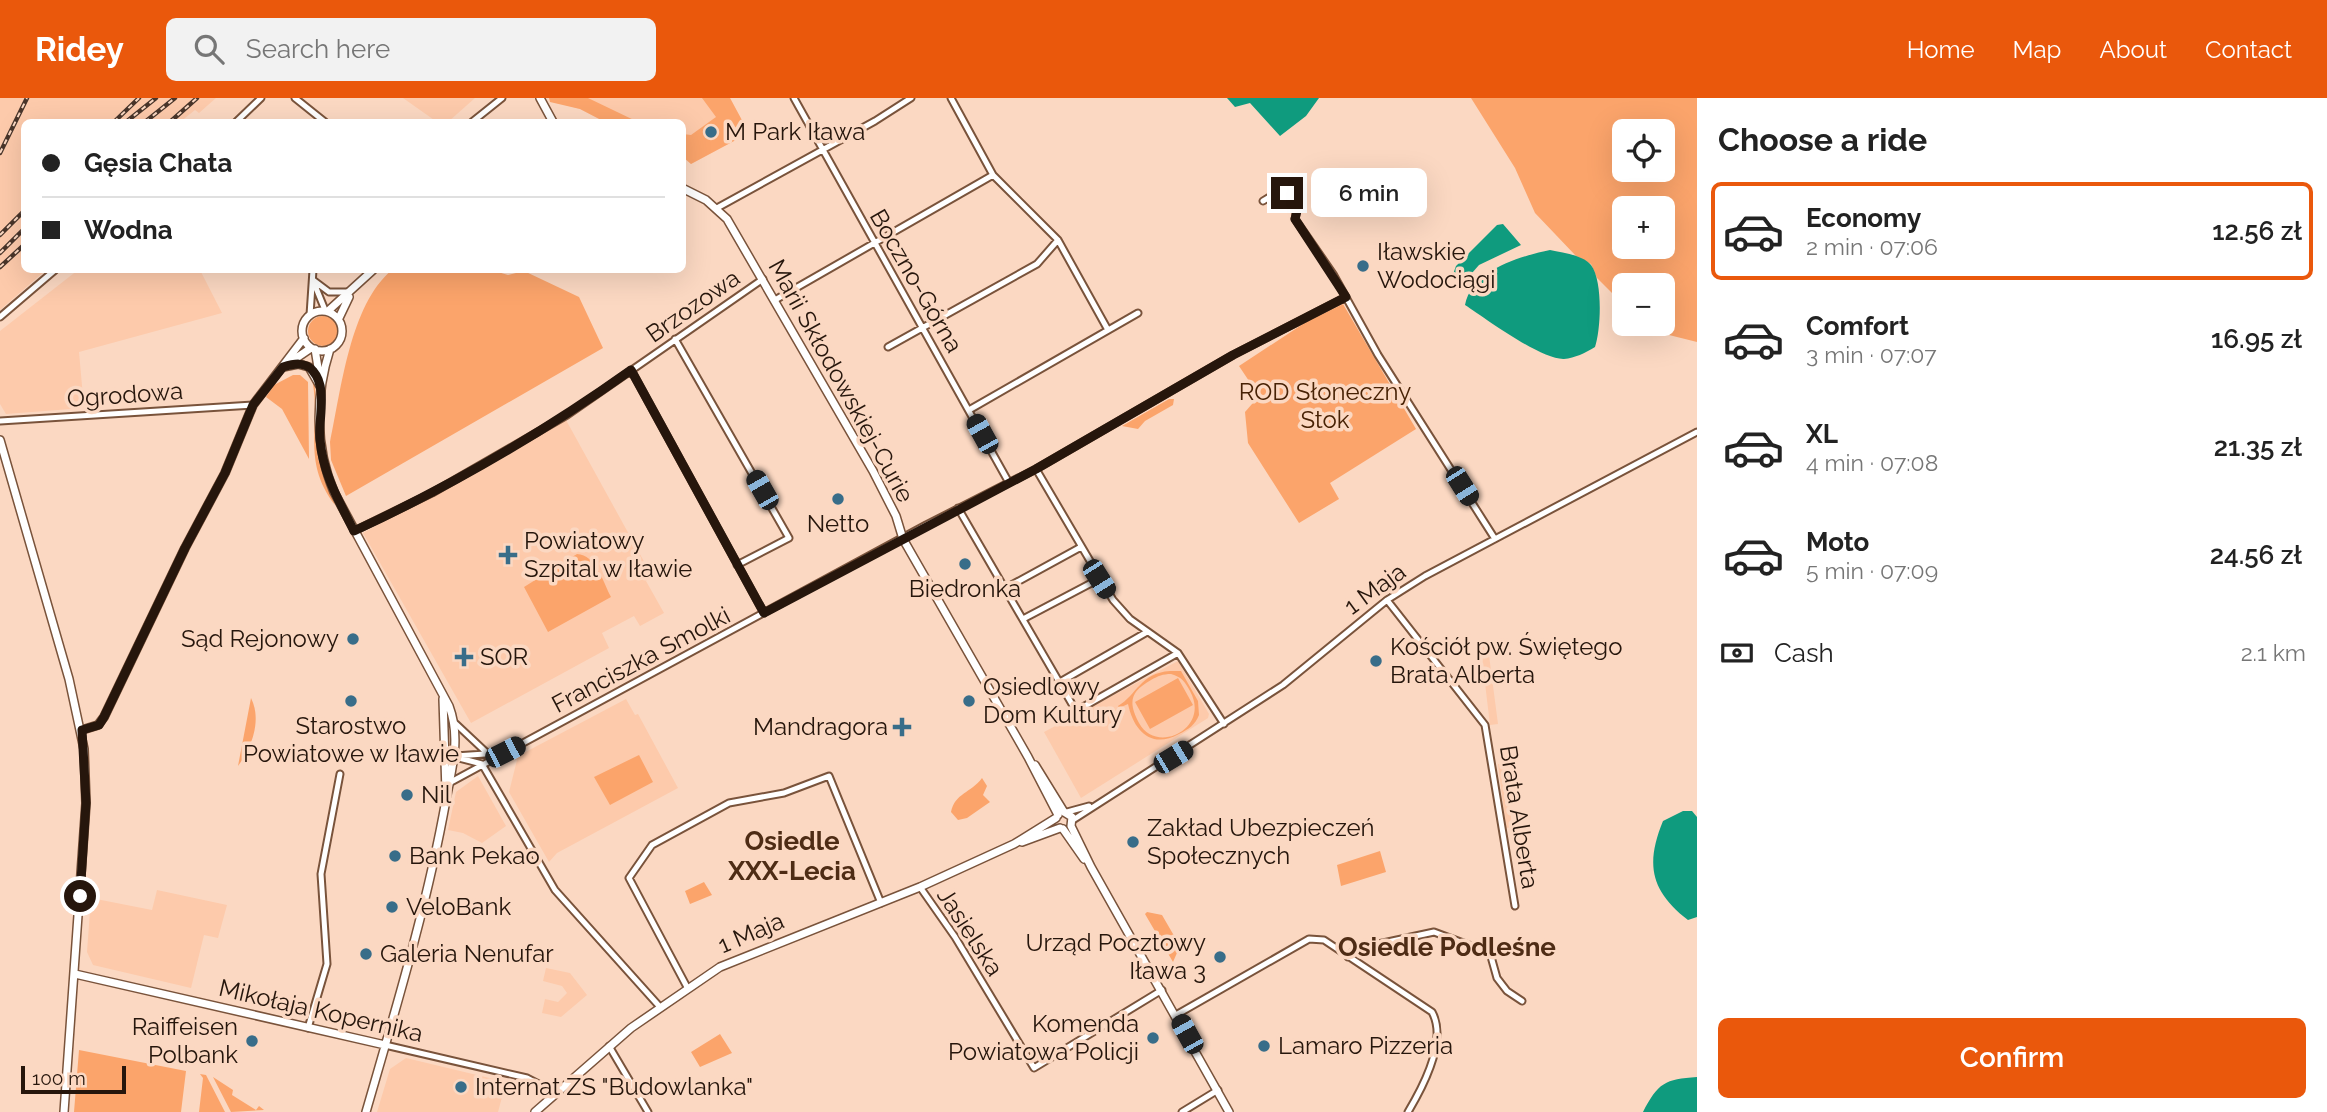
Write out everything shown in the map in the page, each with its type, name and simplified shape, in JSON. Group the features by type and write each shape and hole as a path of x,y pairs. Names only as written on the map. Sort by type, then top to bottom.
{"street":[{"path":"239,119 261,98"},
{"path":"295,98 322,119"},
{"path":"476,119 502,98"},
{"path":"540,98 551,119"},
{"name":"Boczno-Górna","path":"794,98 1008,481"},
{"path":"717,208 911,98"},
{"path":"951,98 993,175 1058,240 1108,330"},
{"path":"775,300 993,175"},
{"name":"Marii Skłodowskiej-Curie","path":"686,190 717,208 763,279 879,483 903,539 1028,757 1044,776 1061,814"},
{"path":"1262,201 1278,192 1287,193 1297,211 1295,219 1495,539"},
{"path":"888,347 924,330 1037,264 1058,240"},
{"path":"0,317 51,273"},
{"path":"313,273 310,315 303,326 304,338 313,349 321,390"},
{"path":"310,315 326,311 353,291 370,273"},
{"name":"Brzozowa","path":"354,531 432,493 567,415 763,279"},
{"path":"313,280 329,292 353,291"},
{"path":"313,280 326,311 339,318"},
{"path":"353,291 339,318 342,336 330,349 321,390 319,436 324,467 354,531 456,724 488,754"},
{"name":"Franciszka Smolki","path":"452,782 470,775 482,764 1008,481 1036,469 1233,355 1346,297"},
{"path":"969,410 1138,313"},
{"path":"82,730 99,725 104,717 185,548 225,473 253,405 304,338"},
{"path":"675,339 789,538 737,565"},
{"path":"283,367 313,349 330,349"},
{"path":"283,367 298,364 309,367 321,390"},
{"path":"631,370 764,613"},
{"name":"Ogrodowa","path":"0,421 253,405"},
{"name":"1 Maja","path":"535,1112 609,1046 660,1007 734,960 920,887 1014,844 1067,826 1093,805 1283,685 1387,600 1495,539 1697,432"},
{"path":"0,440 82,730 86,803 64,1112"},
{"path":"1036,469 1099,579 1120,610 1178,653 1224,724"},
{"path":"958,508 1076,711 1178,653"},
{"path":"1006,588 1081,547"},
{"path":"1023,620 1099,579"},
{"name":"Brata Alberta","path":"1387,600 1485,726 1515,906"},
{"path":"1060,682 1147,632"},
{"path":"443,698 451,756 452,782 447,796"},
{"path":"366,1112 429,891 447,796 456,724"},
{"name":"Franciszka Smolki","path":"451,756 505,752"},
{"path":"451,756 482,764 555,890 660,1007"},
{"path":"308,1028 327,964 321,874 340,774"},
{"path":"687,988 629,878 652,845 729,803 784,793 829,776 881,903"},
{"name":"1 Maja","path":"1014,844 1061,814 1093,805"},
{"path":"1061,814 1177,1015 1229,1112"},
{"path":"1061,814 1067,826"},
{"name":"Jasielska","path":"920,887 955,937 1034,1068 1162,990"},
{"path":"1348,957 1355,949 1434,932 1490,953 1497,978 1522,1001"},
{"path":"1177,1015 1309,939 1324,940 1432,1012 1435,1018 1436,1041 1427,1077 1408,1112"},
{"name":"Mikołaja Kopernika","path":"75,974 527,1077 556,1093"},
{"path":"609,1046 648,1112"},
{"path":"1182,1112 1218,1090"}],"shaded area":[{"path":"0,98 216,98 199,113 195,110 184,119 21,119 21,273 43,273 0,310"},
{"path":"403,98 475,98 451,119 433,119"},
{"name":"M Park Iława","path":"555,98 730,98 744,124 734,141 691,164 686,160 686,119 599,119 580,109 557,103"},
{"path":"74,273 202,273 222,313 79,352 84,408 6,414 0,404 0,331"},
{"name":"Powiatowy Szpital w Iławie","path":"566,420 652,576 646,581 664,613 640,626 634,616 602,633 609,648 471,723 363,533"},
{"path":"1487,640 1498,724 1490,725 1480,641"},
{"path":"1178,661 1209,714 1208,718 1081,798 1044,732"},
{"path":"626,699 635,715 638,714 678,788 557,853 549,862 509,792 518,756"},
{"path":"1498,764 1505,764 1512,827 1506,828"},
{"path":"478,776 506,826 482,843 463,833 448,830 456,792"},
{"path":"157,890 227,905 218,938 204,935 191,988 93,965 87,952 91,898 152,910"},
{"path":"546,968 570,973 587,995 561,1017 542,1013 545,999 558,1002 567,993 562,986 543,981"},
{"path":"406,1058 506,1082 498,1112 377,1112 390,1069"}],"green space":[{"path":"549,98 588,98 632,119 599,119 580,109 550,102"},
{"path":"702,98 730,98 744,124 734,141 691,164 686,160 686,134 691,135 716,117"},
{"path":"1471,98 1697,98 1697,342 1673,336 1675,273 1612,273 1612,293 1597,278 1591,264 1576,256 1535,213 1515,168"},
{"path":"389,273 528,273 579,297 603,348 346,496 331,460 330,442 349,350 366,304"},
{"name":"ROD Słoneczny Stok","path":"1343,304 1416,429 1330,483 1339,499 1299,523 1248,443 1245,412 1259,396 1239,366 1306,322"},
{"path":"323,316 329,317 337,325 337,337 329,345 323,346 317,345 309,337 308,331 309,325 317,317"},
{"path":"307,370 315,380 318,459 335,505 325,489 315,460 315,400"},
{"path":"293,375 300,375 308,382 309,459 282,409 266,397 274,385"},
{"path":"1169,399 1174,399 1173,405 1145,421 1138,429 1122,426"},
{"path":"577,554 594,564 611,597 548,632 524,587"},
{"path":"1181,671 1198,701 1199,715 1194,724 1186,730 1169,738 1160,740 1140,730 1128,704 1119,708 1118,706 1145,680 1160,673","holes":["1165,674 1175,675 1183,680 1190,691 1195,705 1193,717 1188,726 1179,733 1157,737 1147,732 1139,723 1133,709 1133,698 1144,684"]},
{"path":"1178,678 1193,705 1150,729 1135,702"},
{"path":"251,698 256,715 254,733 238,766"},
{"path":"639,755 653,782 610,805 594,777"},
{"path":"982,778 987,786 983,795 990,802 967,818 958,820 951,812 953,806"},
{"path":"1380,851 1386,872 1341,886 1337,865"},
{"path":"704,882 712,895 690,904 685,891"},
{"path":"1147,912 1162,915 1180,946 1173,962 1145,914"},
{"path":"720,1034 732,1053 700,1067 691,1052"},
{"path":"79,1050 186,1071 181,1112 74,1112"},
{"path":"200,1074 206,1075 225,1112 199,1112 203,1078"},
{"path":"213,1077 233,1090 232,1095 256,1110 259,1106 264,1110 231,1112"}],"water":[{"path":"1227,98 1319,98 1306,116 1280,136 1250,103 1235,107"},
{"path":"1503,224 1521,245 1479,265 1458,289 1452,277 1456,266 1497,225"},
{"path":"1550,250 1583,259 1591,265 1598,282 1600,317 1595,347 1564,359 1554,358 1528,346 1465,305 1469,293 1487,274 1525,256"},
{"path":"1683,811 1692,811 1697,817 1697,917 1688,920 1659,888 1653,864 1657,837 1663,821"},
{"path":"1697,1077 1697,1112 1643,1112 1653,1095 1664,1084 1677,1079"}],"railway":[{"path":"0,153 27,98"},
{"path":"117,119 139,98"},
{"path":"130,119 156,98"},
{"path":"149,119 175,98"},
{"path":"173,119 197,98"},
{"path":"0,235 21,214"},
{"path":"0,253 21,232"},
{"path":"0,267 21,248"}],"place":[{"name":"M Park Iława","path":"711,132"},
{"name":"Iławskie Wodociągi","path":"1363,266"},
{"name":"Netto","path":"838,499"},
{"name":"Powiatowy Szpital w Iławie","path":"508,555"},
{"name":"Biedronka","path":"965,564"},
{"name":"Sąd Rejonowy","path":"353,639"},
{"name":"SOR","path":"464,657"},
{"name":"Kościół pw. Świętego Brata Alberta","path":"1376,661"},
{"name":"Starostwo Powiatowe w Iławie","path":"351,701"},
{"name":"Osiedlowy Dom Kultury","path":"969,701"},
{"name":"Mandragora","path":"902,727"},
{"name":"Nil","path":"407,795"},
{"name":"Zakład Ubezpieczeń Społecznych","path":"1133,842"},
{"name":"Bank Pekao","path":"395,856"},
{"name":"VeloBank","path":"392,907"},
{"name":"Galeria Nenufar","path":"366,954"},
{"name":"Urząd Pocztowy Iława 3","path":"1220,957"},
{"name":"Komenda Powiatowa Policji","path":"1153,1038"},
{"name":"Raiffeisen Polbank","path":"252,1041"},
{"name":"Lamaro Pizzeria","path":"1264,1046"},
{"name":"Internat ZS \"Budowlanka\"","path":"461,1087"}],"district":[{"name":"Osiedle XXX-Lecia","path":"792,856"},
{"name":"Osiedle Podleśne","path":"1447,947"}],"route":[{"path":"80,896 86,803 82,730 99,725 104,717 185,548 225,473 253,405 283,367 304,365 313,370 318,378 321,390 319,436 324,467 354,531 432,493 567,415 631,370 764,613 1008,481 1036,469 1233,355 1346,297 1295,219 1297,211 1287,193"}]}
